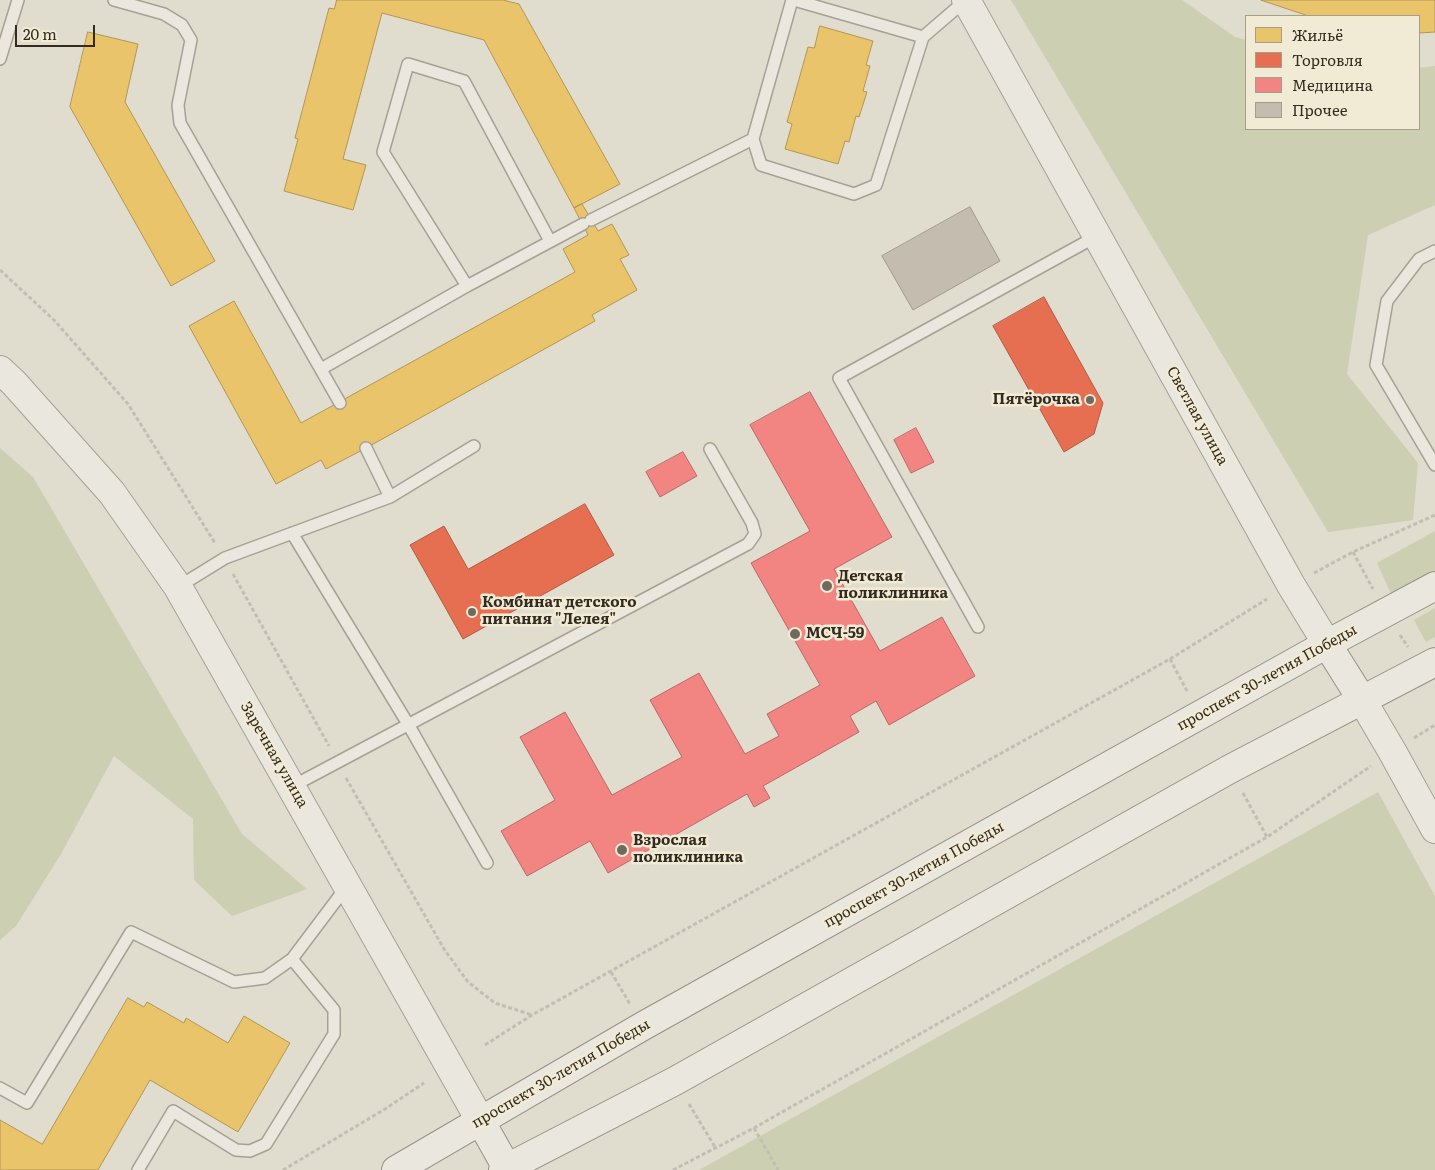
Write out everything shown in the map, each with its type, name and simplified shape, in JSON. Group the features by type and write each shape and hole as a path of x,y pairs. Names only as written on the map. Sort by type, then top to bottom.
{"main road":[{"name":"Светлая улица","path":"966,0 1291,585 1362,700 1435,829"},
{"name":"Заречная улица","path":"0,370 14,383 112,493 178,586 480,1120 505,1169"},
{"name":"проспект 30-летия Победы","path":"396,1170 652,1021 1327,644 1435,586"},
{"path":"505,1169 675,1081 1230,769 1435,662"}],"lane":[{"path":"0,59 18,0"},
{"path":"114,0 164,14 182,25 191,40 178,105 180,123 340,403"},
{"path":"923,38 793,0 753,139 760,164 854,194 876,185 923,38 966,0"},
{"path":"467,286 383,152 408,64 464,81 550,241"},
{"path":"321,369 550,241 753,139"},
{"path":"978,627 839,378 1097,236"},
{"path":"1435,251 1419,259 1387,300 1376,365 1435,464"},
{"path":"178,586 224,558 390,497 474,446"},
{"path":"366,448 390,497"},
{"path":"292,787 748,544 755,534 752,523 710,449"},
{"path":"292,533 408,724 487,863"},
{"path":"0,1088 27,1103 131,932 234,982 265,978 292,959 347,885"},
{"path":"138,1170 173,1111 236,1150 250,1150 266,1144 334,1034 334,1010 292,959"}],"path":[{"path":"0,270 54,320 128,404 224,558 444,949 468,982 495,1003 532,1015"},
{"path":"485,1045 532,1015 1170,659 1291,585 1353,552 1435,515"},
{"path":"674,1170 754,1128 1268,837 1392,751 1435,725"},
{"path":"283,1170 385,1109 424,1083"},
{"path":"754,1128 778,1170"}],"green space":[{"path":"1011,0 1182,0 1235,37 1245,40 1245,130 1420,130 1420,68 1435,66 1435,205 1368,235 1347,374 1418,463 1413,520 1328,532"},
{"path":"0,448 33,477 242,834 307,889 232,916 194,880 193,819 114,756 61,854 16,926 0,940"},
{"path":"1435,531 1435,575 1393,598 1377,563"},
{"path":"1435,608 1435,637 1426,642 1414,620"},
{"path":"1378,792 1435,896 1435,1170 699,1170"}],"building: Жильё":[{"path":"337,0 503,0 519,4 620,184 574,208 484,40 382,13 343,159 366,165 353,210 284,191 298,139 295,138 329,8 334,9"},
{"path":"1261,0 1435,0 1435,32 1420,33 1420,15 1306,15"},
{"path":"820,26 873,41 866,65 870,66 863,91 867,92 859,117 856,116 849,142 845,141 838,164 785,149 792,124 787,122 808,47 814,48"},
{"path":"88,32 138,44 125,102 215,261 171,286 70,107"},
{"path":"582,204 598,231 612,224 629,255 620,259 637,290 592,315 595,321 366,448 326,469 321,460 276,484 189,326 234,301 301,423 575,272 563,249 588,235 574,208"},
{"path":"128,998 144,1007 147,1002 184,1023 186,1018 228,1043 244,1016 290,1043 238,1132 150,1080 98,1170 0,1170 0,1120 42,1144"}],"building: Торговля":[{"path":"1044,297 1103,403 1094,434 1064,452 993,326"},
{"path":"585,504 614,555 463,639 410,545 444,526 468,569"}],"building: Медицина":[{"path":"810,392 892,537 834,569 880,651 942,617 975,676 889,725 876,701 850,716 859,732 763,786 770,798 754,807 747,794 608,873 590,841 527,876 501,831 555,800 520,737 565,712 612,795 682,757 650,700 699,673 745,754 779,736 767,714 820,685 751,563 810,531 750,425"},
{"path":"916,428 934,462 911,473 894,440"},
{"path":"683,452 697,476 660,497 646,472"}],"building: Прочее":[{"path":"970,207 1000,261 913,310 882,256"}],"place":[{"name":"Пятёрочка","path":"1090,400"},
{"name":"Детская поликлиника","path":"827,586"},
{"name":"Комбинат детского питания \"Лелея\"","path":"472,612"},
{"name":"МСЧ-59","path":"795,634"},
{"name":"Взрослая поликлиника","path":"622,850"}]}
